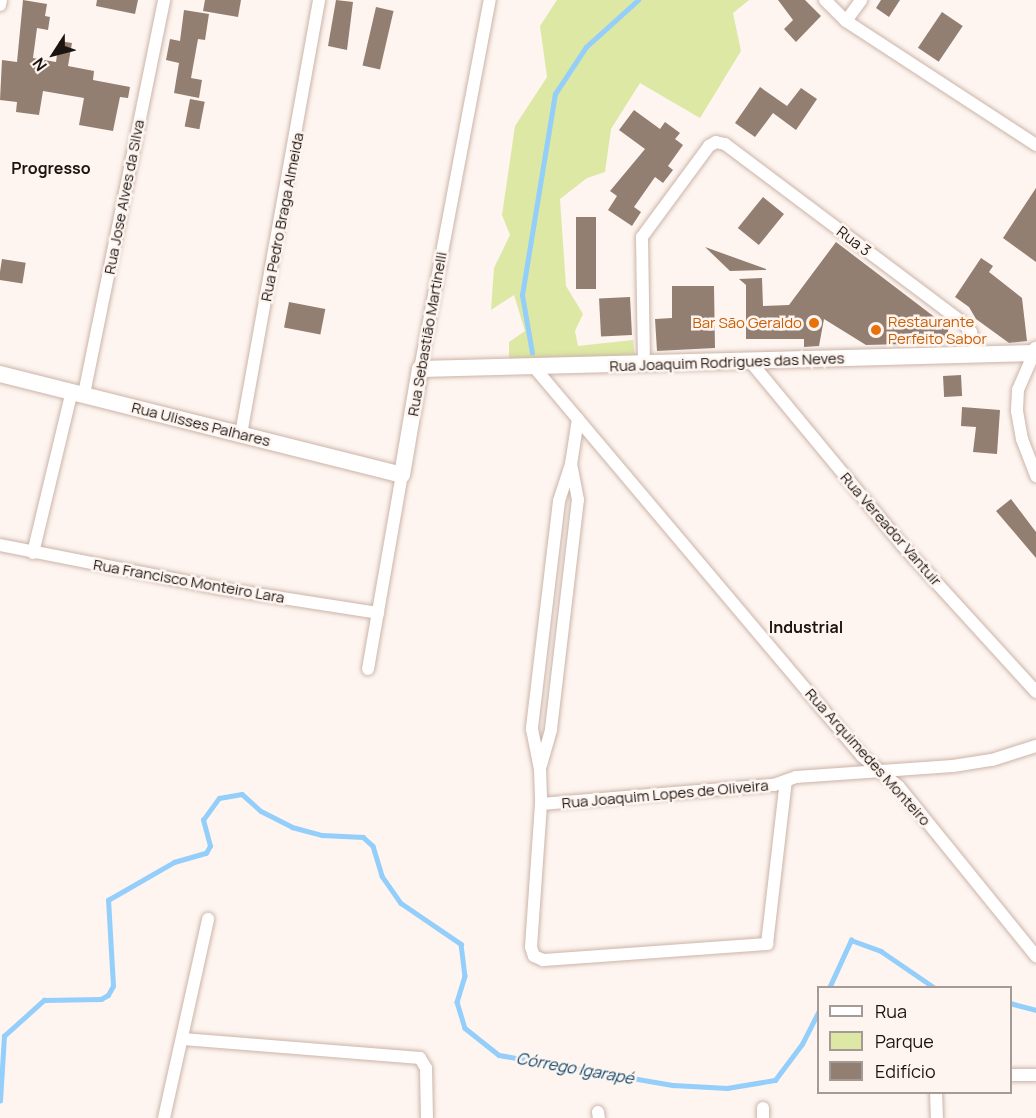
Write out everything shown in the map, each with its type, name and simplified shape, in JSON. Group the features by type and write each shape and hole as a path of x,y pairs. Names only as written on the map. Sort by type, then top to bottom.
{"street":[{"path":"0,5 1,0"},
{"name":"Rua Jose Alves da Silva","path":"33,553 78,392 164,0"},
{"name":"Rua Pedro Braga Almeida","path":"241,434 319,0"},
{"name":"Rua Sebastião Martinelli","path":"368,669 420,369 490,0"},
{"path":"825,0 846,21 1036,146"},
{"path":"846,21 861,0"},
{"name":"Rua 3","path":"644,365 642,237 709,146 716,142 725,144 963,323 971,332 977,354"},
{"path":"1035,351 1018,390 1017,411 1022,439 1036,476"},
{"name":"Rua Joaquim Rodrigues das Neves","path":"420,369 644,365 1035,351"},
{"name":"Rua Vereador Vantuir","path":"750,361 902,546 1036,692"},
{"name":"Rua Arquimedes Monteiro","path":"534,367 855,747 899,787 1036,956"},
{"name":"Rua Ulisses Palhares","path":"0,374 402,475"},
{"path":"578,419 571,464 559,501 532,729 540,770 541,804 531,947 534,956 543,960 767,944 786,780"},
{"path":"540,770 551,729 578,500 571,464"},
{"name":"Rua Francisco Monteiro Lara","path":"0,545 33,553 378,613"},
{"name":"Rua Joaquim Lopes de Oliveira","path":"541,804 774,785 786,780 992,760 1036,746"},
{"path":"164,1118 208,919"},
{"path":"183,1039 420,1058 426,1068 427,1118"},
{"path":"1012,1075 1036,1075"},
{"path":"936,1094 937,1118"}],"green space":[{"path":"557,0 749,0 733,13 741,51 700,118 640,83 611,129 605,172 587,178 560,199 566,286 583,314 575,331 578,346 633,340 635,359 509,363 509,342 525,331 514,295 491,310 494,268 510,235 502,215 515,126 547,77 540,26"}],"building":[{"path":"23,0 47,4 45,16 50,17 48,30 37,28 33,58 56,62 59,41 72,43 68,66 94,71 93,80 130,87 128,98 120,97 113,131 79,125 84,98 43,91 39,115 16,112 17,102 0,100 2,60 17,62"},
{"path":"97,0 138,0 135,14 96,6"},
{"path":"205,0 241,0 238,17 203,11"},
{"path":"336,0 353,2 347,50 328,46"},
{"path":"778,0 805,0 821,16 796,42 784,29 793,20"},
{"path":"881,0 900,0 889,17 876,8"},
{"path":"376,7 394,11 380,70 363,65"},
{"path":"184,10 209,14 205,40 198,39 191,78 202,80 199,98 174,93 179,63 166,60 170,39 180,41"},
{"path":"942,12 963,26 939,62 918,48"},
{"path":"760,87 787,106 801,88 817,99 796,130 773,113 755,137 735,123"},
{"path":"190,99 205,102 199,129 185,126"},
{"path":"634,110 660,129 665,122 680,133 675,139 683,145 668,166 673,170 663,183 655,177 634,207 641,212 632,226 608,210 617,196 610,191 645,149 619,130"},
{"path":"1036,188 1036,262 1003,238"},
{"path":"763,197 784,214 759,245 738,228"},
{"path":"576,217 596,217 596,289 576,289"},
{"path":"836,242 949,328 944,343 866,345 824,319 819,346 804,347 804,339 746,339 746,285 739,279 762,278 763,306 789,305"},
{"path":"705,247 766,269 766,270 730,271"},
{"path":"981,258 993,266 989,272 1022,298 1027,341 1009,343 976,319 969,307 955,297"},
{"path":"2,259 26,263 22,283 0,280"},
{"path":"672,286 714,286 715,348 657,351 655,319 672,318"},
{"path":"630,297 632,335 601,337 599,299"},
{"path":"289,302 325,309 320,335 284,328"},
{"path":"961,375 962,396 944,397 943,376"},
{"path":"962,407 1000,410 997,454 973,452 976,427 961,426"},
{"path":"1011,499 1036,532 1036,558 996,511"}],"waterway":[{"path":"532,353 522,295 555,94 586,47 638,0"},
{"name":"Córrego Igarapé","path":"0,1101 4,1036 44,1000 101,999 108,995 113,986 108,900 174,862 206,853 210,846 203,820 219,798 242,794 261,811 292,827 322,835 363,837 373,846 382,876 401,903 461,944 465,976 457,1002 465,1028 499,1055 673,1085 727,1088 775,1080 802,1044 817,1014"},
{"name":"Córrego Igarapé","path":"830,986 851,940 881,951 932,986"},
{"name":"Córrego Igarapé","path":"1012,1004 1036,1010"}],"place":[{"name":"Bar São Geraldo","path":"814,323"},
{"name":"Restaurante Perfeito Sabor","path":"876,330"}],"district":[{"name":"Progresso","path":"51,168"},
{"name":"Industrial","path":"806,627"}]}
